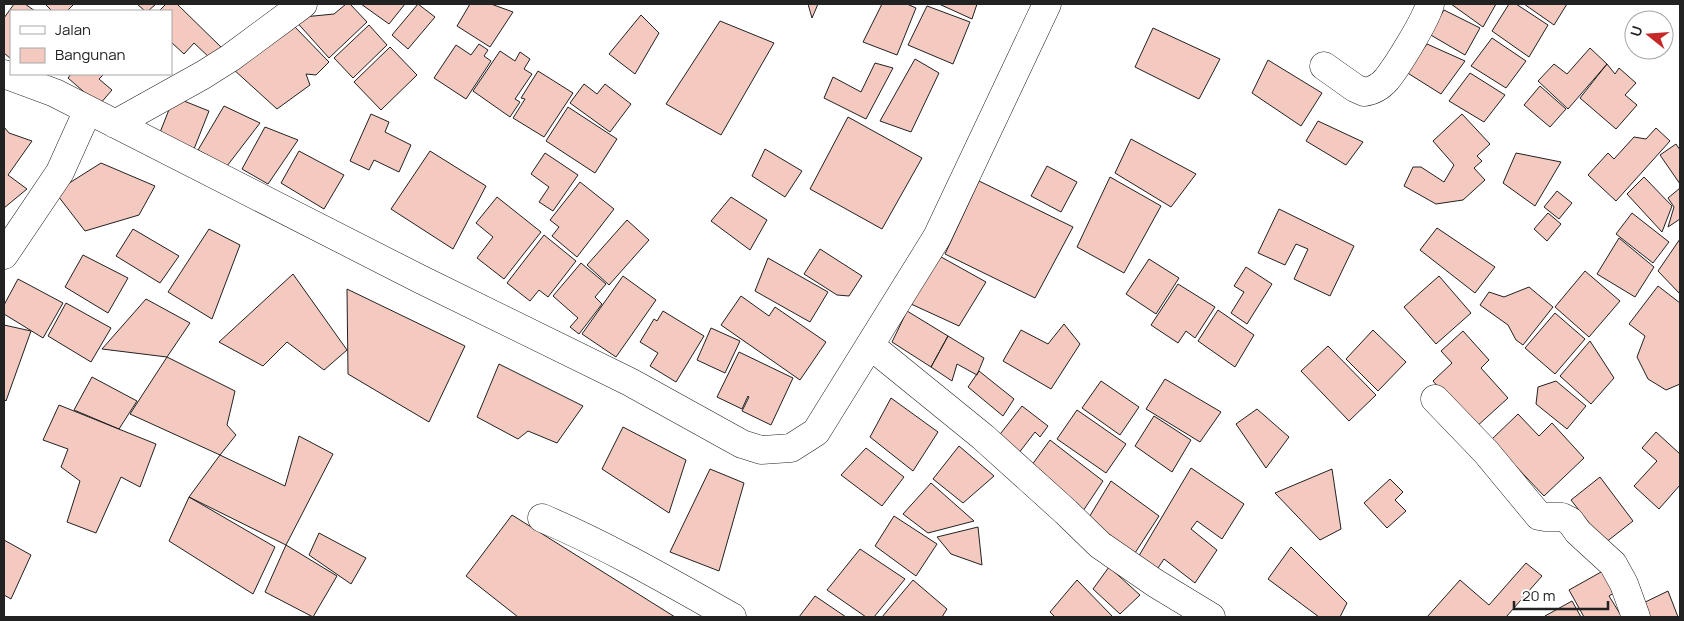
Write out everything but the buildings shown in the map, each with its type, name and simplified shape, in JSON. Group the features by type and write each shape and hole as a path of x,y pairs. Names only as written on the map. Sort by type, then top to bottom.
{"street":[{"path":"115,124 230,58 303,4"},
{"path":"4,74 55,93 420,279 630,382 742,444 761,450 791,448 816,432 937,237 1047,4"},
{"path":"1324,66 1355,88 1364,92 1377,88 1398,62 1428,12 1430,4"},
{"path":"4,255 60,172 88,110"},
{"path":"871,346 983,437 1100,545 1154,583 1211,617"},
{"path":"1435,399 1486,452 1539,516 1562,517 1570,521 1578,532 1613,564 1624,584 1636,617"},
{"path":"542,518 574,532 644,568 731,617"}]}
